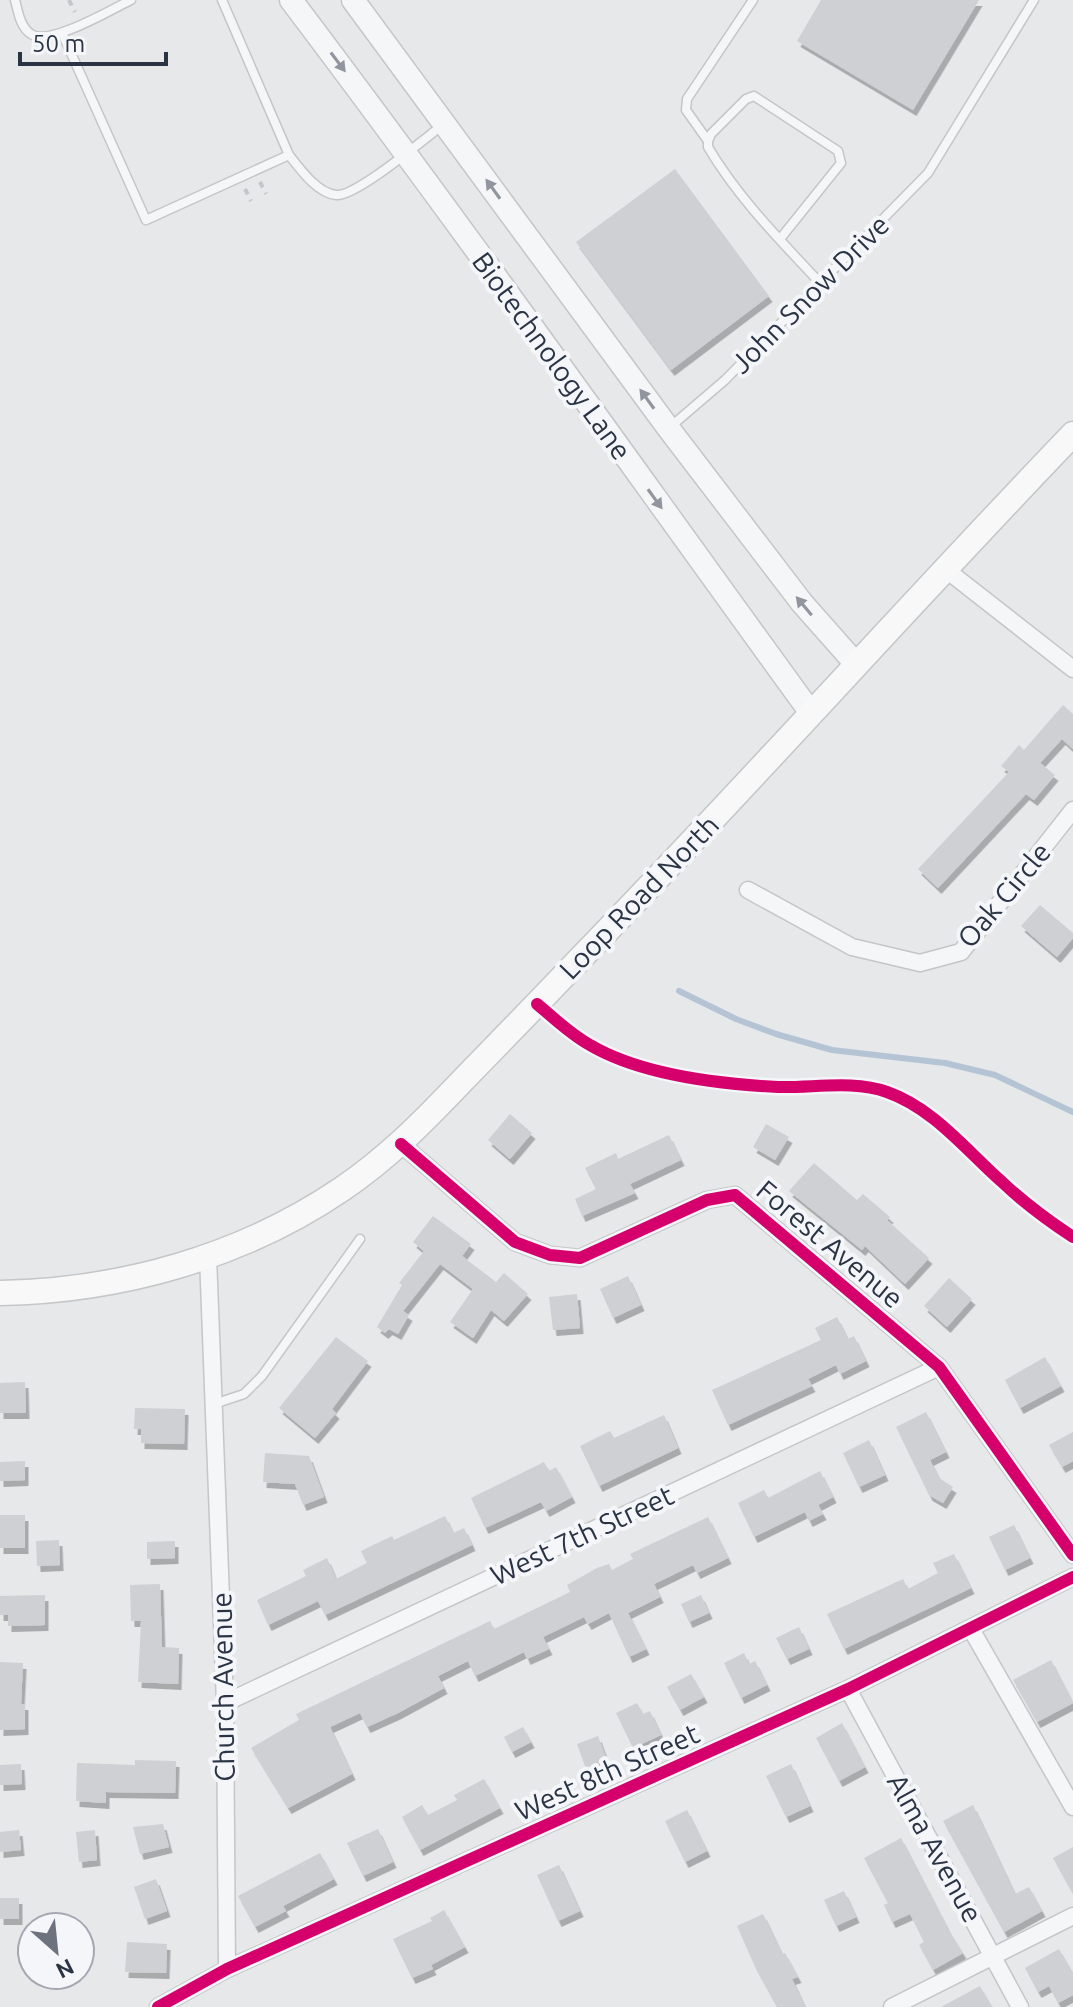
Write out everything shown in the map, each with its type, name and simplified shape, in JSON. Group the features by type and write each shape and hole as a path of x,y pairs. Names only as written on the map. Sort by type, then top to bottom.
{"main road":[{"name":"Loop Road North","path":"0,1293 75,1289 141,1277 208,1256 300,1214 341,1190 401,1144 683,853 944,568 1073,434"}],"street":[{"name":"Biotechnology Lane","path":"291,0 407,153 811,713"},
{"name":"Biotechnology Lane","path":"353,0 669,429 802,603 856,664"},
{"path":"944,568 1073,669"},
{"name":"Oak Circle","path":"748,890 852,947 920,963 961,952 1073,810"},
{"name":"Forest Avenue","path":"401,1144 515,1242 550,1255 580,1258 707,1200 735,1195 939,1367 1073,1555"},
{"name":"Church Avenue","path":"208,1256 225,1703 227,1969"},
{"name":"West 7th Street","path":"225,1703 939,1367"},
{"name":"West 8th Street","path":"165,2006 227,1969 848,1689 1073,1577"},
{"path":"971,1629 1073,1807"},
{"name":"Alma Avenue","path":"848,1689 1020,2007"},
{"path":"892,2007 1073,1916"}],"lane":[{"path":"15,0 20,19 32,36 44,38 62,33 131,0"},
{"path":"222,0 289,155 304,175 322,189 336,195 349,192 369,181 444,124"},
{"path":"753,0 687,99 686,110 728,177 821,284"},
{"name":"John Snow Drive","path":"669,429 725,380 928,173 1034,0"},
{"path":"62,33 146,220 289,155"},
{"path":"708,141 746,99 754,96 838,151 841,163 780,239"},
{"path":"214,1404 244,1394 262,1376 360,1239"}],"building":[{"path":"821,0 979,0 913,110 797,41"},
{"path":"675,169 769,296 671,370 576,242"},
{"path":"1063,705 1073,714 1073,749 1062,739 1040,763 1055,775 1034,800 1026,794 938,888 918,869 1009,772 1001,766 1019,745 1024,750"},
{"path":"1040,905 1073,933 1073,938 1057,957 1021,926"},
{"path":"510,1114 532,1133 510,1159 488,1140"},
{"path":"766,1124 789,1137 775,1160 753,1147"},
{"path":"669,1135 681,1160 630,1184 635,1193 582,1216 575,1199 596,1189 585,1168 616,1153 618,1159"},
{"path":"814,1163 857,1200 863,1194 929,1258 905,1284 865,1246 862,1250 789,1191"},
{"path":"433,1216 471,1244 462,1256 496,1282 504,1273 528,1294 504,1321 491,1310 473,1338 450,1322 473,1289 440,1264 403,1311 409,1315 398,1334 389,1329 385,1333 377,1327 402,1285 399,1283 424,1251 413,1242"},
{"path":"628,1276 641,1305 613,1318 600,1289"},
{"path":"949,1278 972,1299 947,1327 924,1306"},
{"path":"577,1294 580,1328 553,1330 549,1297"},
{"path":"837,1317 848,1339 854,1336 866,1361 840,1374 836,1365 808,1379 812,1386 728,1425 712,1390 821,1340 815,1328"},
{"path":"336,1337 368,1361 332,1409 336,1413 315,1438 279,1408"},
{"path":"1045,1357 1061,1386 1020,1408 1005,1380"},
{"path":"25,1382 26,1413 0,1413 0,1383"},
{"path":"135,1408 185,1409 184,1444 141,1443 141,1429 134,1429"},
{"path":"926,1412 946,1452 930,1460 939,1478 953,1487 943,1503 929,1495 896,1427"},
{"path":"664,1415 678,1448 599,1486 580,1446 610,1431 614,1438"},
{"path":"1073,1432 1073,1461 1062,1467 1049,1445"},
{"path":"869,1440 885,1475 859,1487 843,1453"},
{"path":"265,1453 309,1456 324,1497 303,1505 295,1484 263,1482"},
{"path":"25,1461 25,1480 0,1481 0,1462"},
{"path":"544,1462 549,1471 556,1467 572,1497 546,1511 541,1502 485,1528 471,1498"},
{"path":"820,1471 833,1497 818,1505 823,1514 809,1521 805,1512 754,1537 738,1503 764,1490 768,1498"},
{"path":"0,1515 25,1515 25,1548 0,1548"},
{"path":"445,1516 453,1533 464,1528 472,1545 325,1615 318,1601 268,1625 257,1600 306,1576 303,1570 327,1558 336,1579 367,1563 361,1551 392,1536 394,1540"},
{"path":"708,1517 728,1558 697,1573 693,1565 654,1584 660,1597 628,1613 646,1649 629,1657 609,1613 588,1624 584,1617 543,1637 549,1649 527,1659 524,1652 475,1676 468,1661 438,1676 444,1688 398,1713 367,1727 360,1713 330,1727 352,1774 288,1808 251,1748 299,1720 296,1714 490,1621 494,1629 570,1592 567,1585 597,1568 609,1564 612,1570 633,1559 630,1554"},
{"path":"1014,1525 1030,1558 1005,1570 989,1537"},
{"path":"59,1540 60,1565 37,1566 36,1541"},
{"path":"175,1541 175,1558 147,1559 147,1542"},
{"path":"954,1554 971,1588 844,1649 827,1614 903,1579 908,1589 938,1573 933,1563"},
{"path":"160,1584 162,1647 179,1648 178,1684 138,1682 141,1621 131,1621 130,1585"},
{"path":"45,1595 45,1625 8,1626 8,1615 0,1615 0,1596"},
{"path":"701,1595 709,1613 689,1622 681,1604"},
{"path":"799,1627 809,1649 787,1659 776,1638"},
{"path":"744,1653 749,1664 755,1661 767,1685 741,1698 724,1663"},
{"path":"1051,1660 1073,1703 1037,1722 1013,1680"},
{"path":"0,1662 23,1663 21,1704 25,1704 25,1729 0,1730"},
{"path":"691,1674 704,1697 680,1710 667,1687"},
{"path":"637,1703 643,1714 650,1711 661,1735 633,1748 616,1713"},
{"path":"842,1723 865,1767 839,1781 816,1738"},
{"path":"523,1727 531,1742 512,1752 504,1737"},
{"path":"598,1736 607,1761 586,1769 577,1744"},
{"path":"135,1760 176,1761 175,1793 106,1792 106,1803 76,1801 77,1763 135,1765"},
{"path":"21,1764 22,1784 0,1785 0,1765"},
{"path":"791,1764 810,1806 786,1817 766,1776"},
{"path":"484,1779 500,1808 420,1850 402,1817 422,1805 428,1815 457,1800 454,1795"},
{"path":"973,1805 1015,1894 1029,1887 1042,1911 1004,1932 943,1821"},
{"path":"687,1810 707,1851 685,1862 665,1821"},
{"path":"163,1824 169,1847 140,1854 133,1827"},
{"path":"378,1829 393,1862 363,1876 347,1843"},
{"path":"19,1830 21,1850 0,1852 0,1832"},
{"path":"95,1830 97,1860 79,1862 76,1832"},
{"path":"901,1838 963,1953 933,1970 919,1945 924,1942 910,1914 892,1922 884,1905 888,1903 864,1858"},
{"path":"1073,1847 1073,1894 1053,1858"},
{"path":"320,1853 334,1879 283,1906 286,1911 255,1927 238,1896"},
{"path":"559,1865 580,1911 558,1921 537,1875"},
{"path":"156,1879 167,1911 145,1919 134,1887"},
{"path":"844,1891 856,1917 836,1926 824,1900"},
{"path":"0,1898 19,1898 16,1919 0,1919"},
{"path":"444,1910 465,1947 431,1965 433,1969 412,1978 393,1939 432,1921 430,1918"},
{"path":"763,1914 782,1954 785,1953 798,1977 792,1979 805,2007 777,2007 756,1969 737,1926"},
{"path":"127,1942 167,1944 166,1973 125,1972"},
{"path":"1059,1949 1073,1973 1073,1995 1058,2003 1049,1986 1038,1992 1025,1968"},
{"path":"980,1986 992,2007 941,2007"}],"waterway":[{"path":"679,991 736,1019 776,1034 832,1050 945,1063 995,1075 1073,1112"}],"cycle path":[{"path":"537,1004 590,1045 656,1071 755,1086 861,1086 904,1099 934,1119 1018,1196 1073,1237"},
{"path":"401,1144 515,1242 550,1255 580,1258 707,1200 735,1195 939,1367 1073,1555"},
{"path":"158,2007 227,1969 848,1689 1073,1577"}]}
